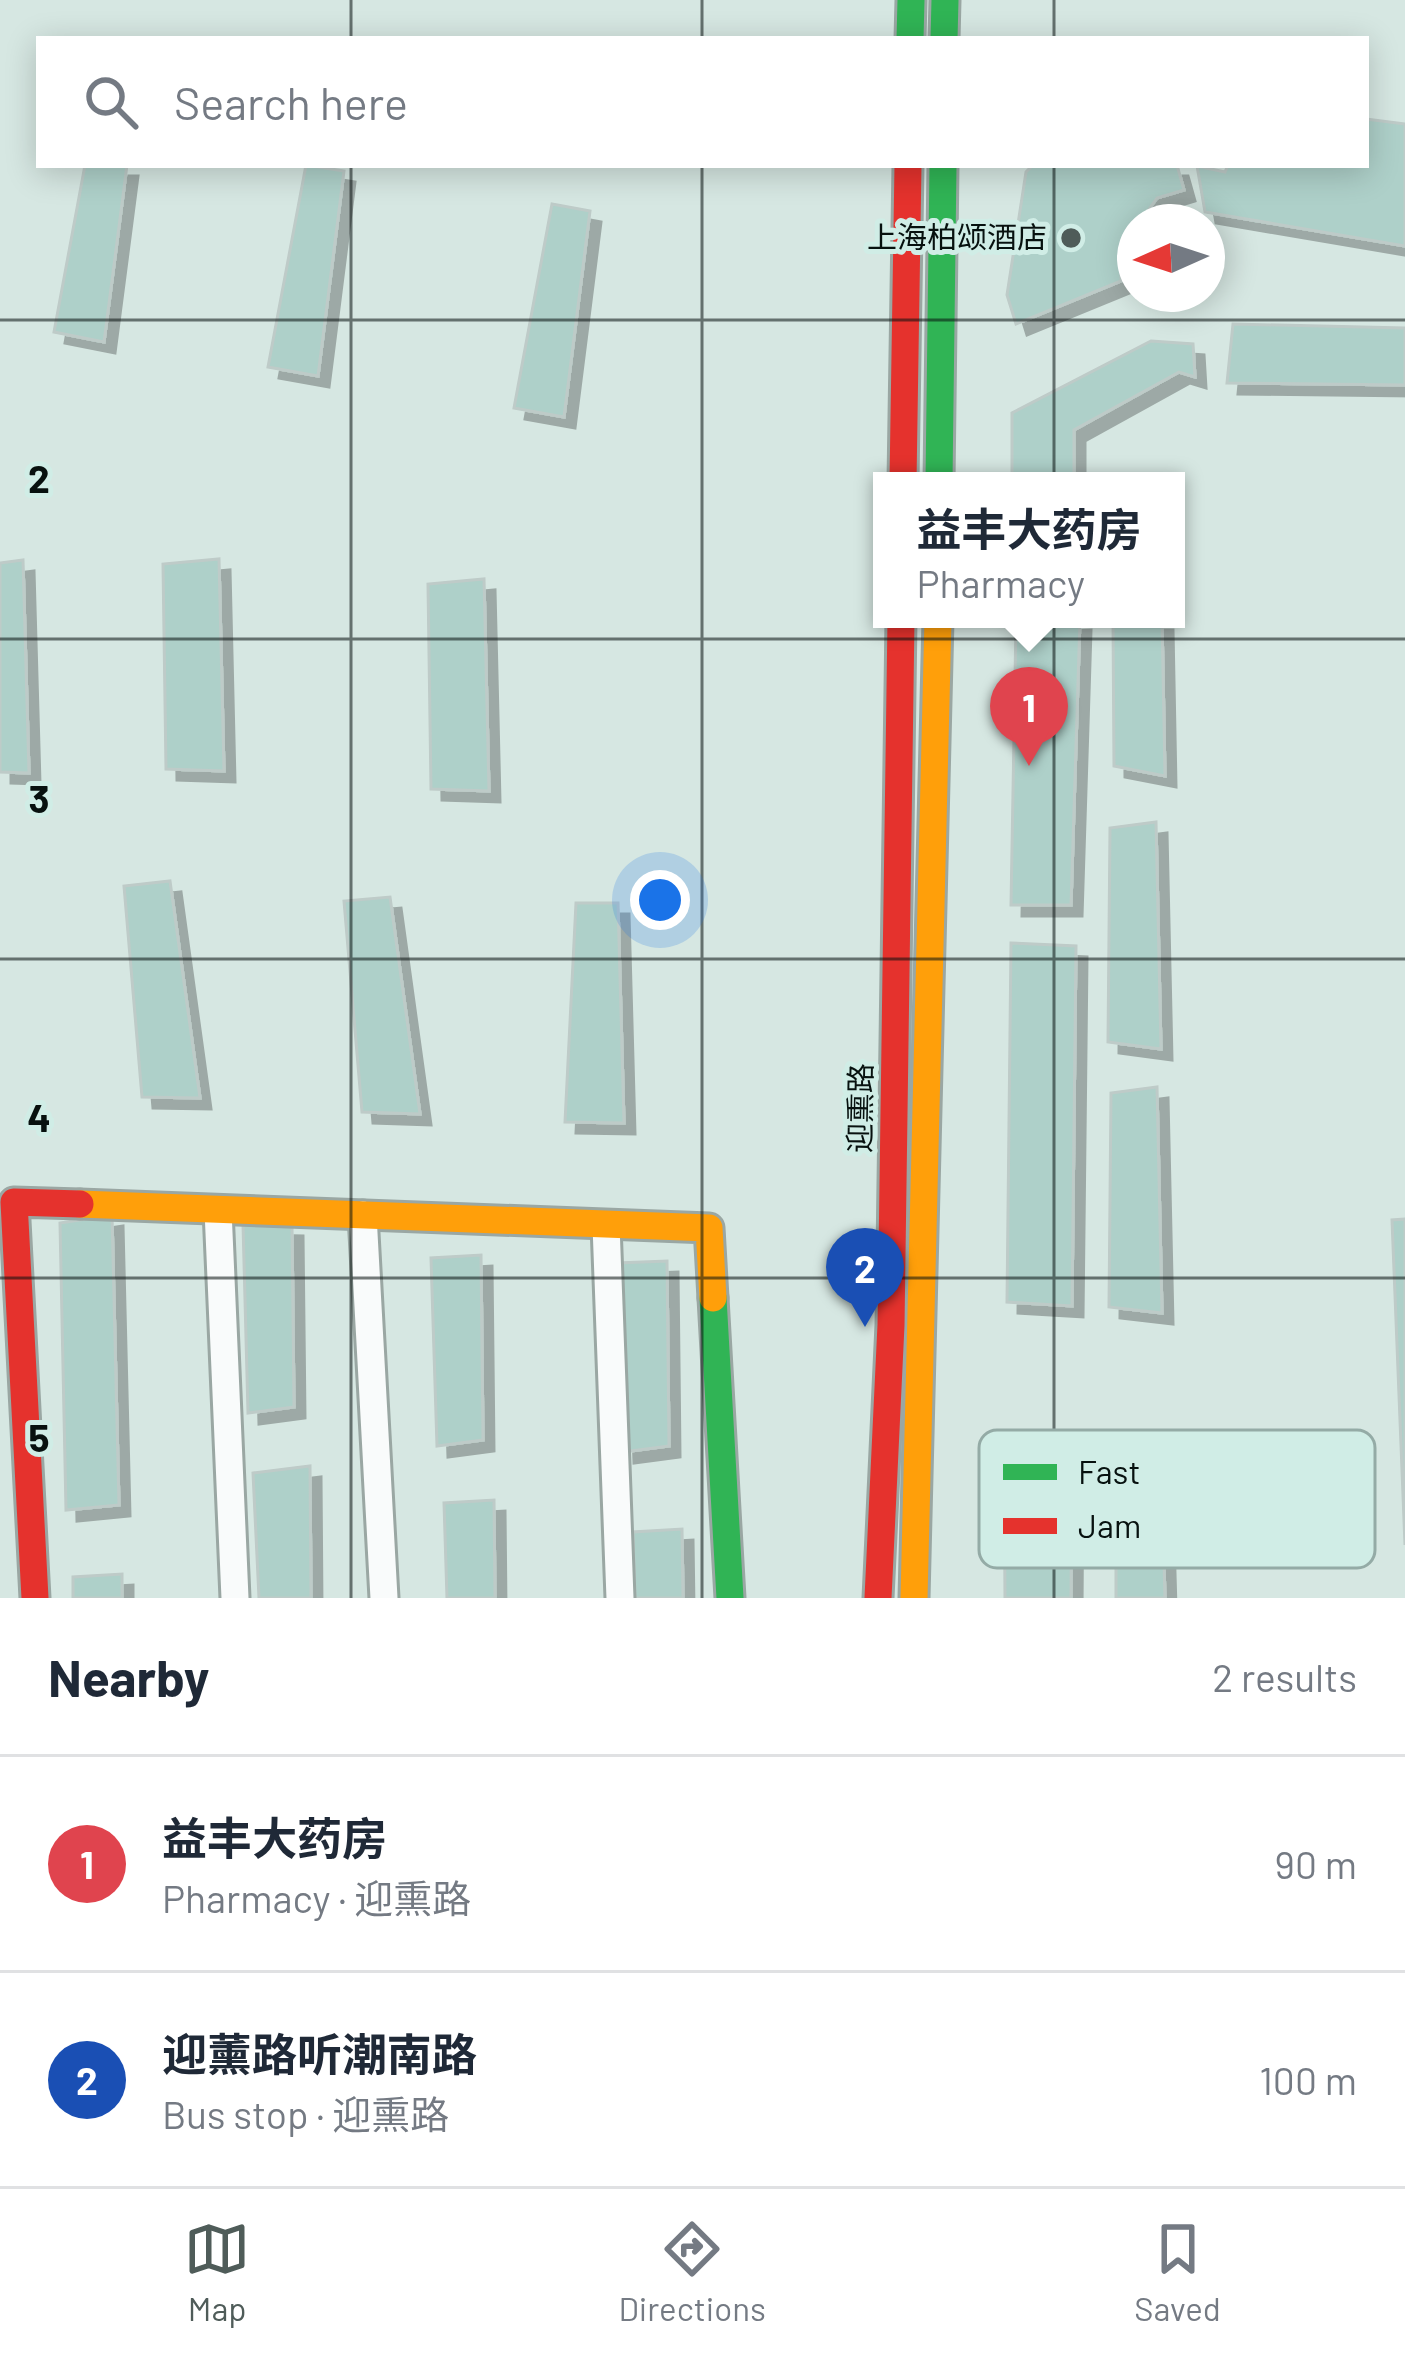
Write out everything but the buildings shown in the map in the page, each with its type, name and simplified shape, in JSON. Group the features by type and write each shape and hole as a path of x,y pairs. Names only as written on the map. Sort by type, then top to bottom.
{"street":[{"path":"910,36 911,0"},
{"path":"944,36 945,0"},
{"path":"903,472 908,168"},
{"path":"939,472 943,168"},
{"name":"迎熏路","path":"878,1598 891,1301 901,628"},
{"path":"914,1598 938,628"},
{"path":"35,1598 14,1202 710,1228 730,1598"},
{"path":"218,1210 235,1598"},
{"path":"363,1215 384,1598"},
{"path":"606,1225 620,1598"}],"traffic: fast":[{"path":"910,36 911,0"},
{"path":"944,36 945,0"},
{"path":"939,472 943,168"},
{"path":"713,1298 730,1598"}],"traffic: slow":[{"path":"914,1598 938,628"},
{"path":"80,1204 709,1228 713,1298"}],"traffic: jam":[{"path":"903,472 908,168"},
{"path":"878,1598 891,1325 901,628"},
{"path":"35,1598 14,1202 80,1204"}],"place":[{"name":"上海柏颂酒店","path":"1071,238"},
{"name":"益丰大药房","path":"1029,766"},
{"name":"迎薰路听潮南路","path":"865,1327"}]}
